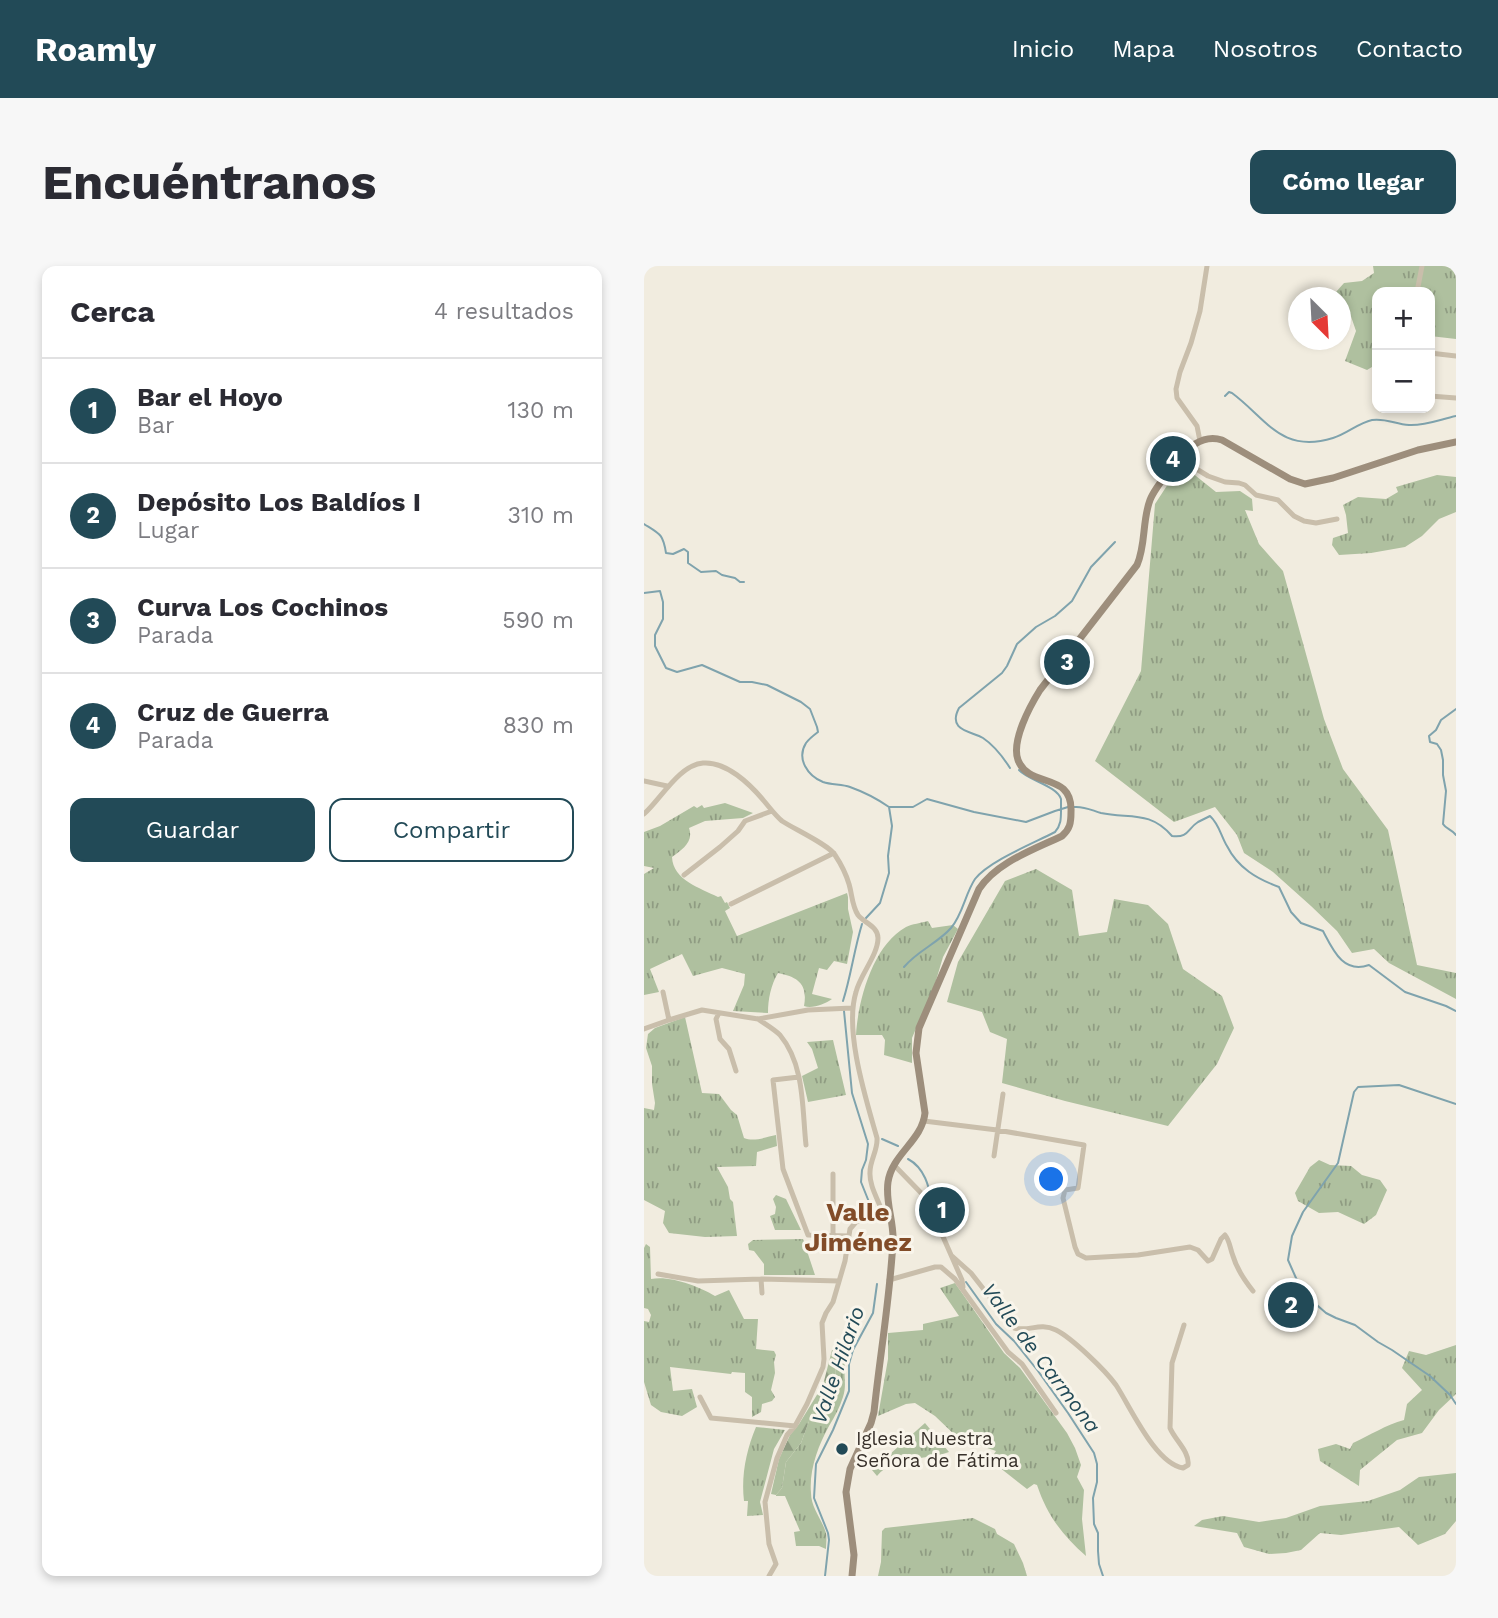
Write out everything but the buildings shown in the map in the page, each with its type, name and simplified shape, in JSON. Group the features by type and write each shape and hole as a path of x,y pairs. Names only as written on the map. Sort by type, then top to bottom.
{"main road":[{"path":"852,1576 854,1555 846,1492 850,1469 872,1423 874,1412 893,1237 888,1216 888,1180 894,1165 917,1136 924,1121 916,1053 919,1028 979,888 1000,867 1062,836 1071,823 1072,802 1068,793 1029,774 1020,765 1016,751 1030,707 1040,690 1138,565 1149,502 1153,494 1180,459 1200,441 1222,440 1290,479 1305,484 1418,450 1456,442"}],"street":[{"path":"1200,441 1197,426 1177,398 1176,389 1200,311 1207,266"},
{"path":"1417,287 1422,266"},
{"path":"1435,354 1456,356"},
{"path":"1435,396 1456,398"},
{"path":"1180,459 1208,476 1245,485 1256,495 1278,500 1294,516 1304,521 1316,523 1337,519"},
{"path":"644,814 667,786 693,765 714,763 731,772 749,785 779,819 834,853 848,878 856,911 861,919 875,929 878,938 856,990 852,1008 853,1041 877,1138 869,1173 888,1216 856,1222 850,1229 845,1261 833,1301 822,1323 823,1367 807,1404 787,1435 777,1458 765,1502 769,1544 776,1564 769,1576"},
{"path":"644,781 667,786"},
{"path":"684,875 738,831 744,821 772,810"},
{"path":"731,904 834,853"},
{"path":"663,992 669,1020"},
{"path":"644,1029 702,1010 758,1018 808,1010 852,1008"},
{"path":"719,1013 716,1019 720,1039 729,1049 736,1071"},
{"path":"758,1018 779,1034 797,1067 806,1145"},
{"path":"799,1077 773,1080 783,1169 808,1235 848,1236"},
{"path":"994,1156 1003,1094"},
{"path":"924,1121 1084,1145 1078,1188 1065,1190 1063,1198 1078,1254 1086,1258 1138,1255 1190,1247 1198,1250 1208,1261 1212,1259 1225,1235 1233,1259 1244,1280 1254,1291"},
{"path":"894,1165 926,1198 962,1280 963,1291"},
{"path":"833,1174 833,1235"},
{"path":"952,1256 971,1273 1014,1328 1023,1331 1043,1326 1055,1330 1073,1342 1114,1383 1152,1445 1176,1467 1183,1468 1188,1465 1188,1456 1173,1437 1170,1428 1172,1363 1184,1325"},
{"path":"889,1280 941,1267 955,1279 1056,1412"},
{"path":"658,1274 698,1281 839,1281"},
{"path":"761,1279 762,1293"},
{"path":"699,1397 711,1418 795,1426"}],"green space":[{"path":"1373,266 1456,266 1456,339 1435,337 1435,287 1372,287 1372,367 1367,370 1345,361 1356,331 1351,316 1351,287 1340,287 1344,283 1362,281 1374,273"},
{"path":"1181,464 1216,492 1240,491 1252,499 1253,511 1245,510 1259,544 1283,571 1324,719 1343,769 1388,830 1417,965 1456,973 1456,999 1389,963 1374,949 1352,953 1337,931 1311,906 1273,872 1244,853 1237,835 1215,807 1174,822 1095,761 1141,671 1155,504"},
{"path":"1437,475 1456,477 1456,512 1439,519 1422,536 1405,547 1339,555 1332,545 1333,538 1348,533 1343,505 1358,497 1386,499 1398,492 1396,487"},
{"path":"725,803 753,813 743,818 705,821 689,828 688,841 672,857 677,872 689,882 718,897 721,896 725,903 727,902 730,908 725,911 737,936 847,893 853,932 847,964 834,961 827,970 819,968 812,994 832,999 826,1003 804,1006 804,992 800,983 778,973 770,992 768,1013 733,1011 744,985 745,974 722,968 693,976 682,954 650,969 659,992 644,995 644,874 654,868 644,866 644,832 694,806 697,808 702,805 704,808"},
{"path":"1036,869 1072,890 1079,936 1107,932 1114,899 1148,905 1168,924 1183,969 1222,996 1234,1028 1217,1064 1168,1126 1002,1083 1007,1039 990,1032 982,1012 947,1002 958,962 1005,881"},
{"path":"928,921 932,928 953,925 958,929 943,957 935,984 912,1038 912,1063 884,1055 885,1040 882,1035 856,1035 857,1021 869,975 885,947 894,935 906,927"},
{"path":"685,1017 702,1093 719,1094 737,1115 744,1138 756,1139 776,1135 777,1146 757,1152 756,1166 717,1167 733,1202 737,1236 705,1237 669,1233 663,1223 665,1211 644,1200 644,1108 654,1110 655,1103 652,1066 646,1048 648,1034 655,1028"},
{"path":"833,1040 846,1095 808,1102 802,1076 818,1068 807,1042"},
{"path":"1319,1160 1330,1165 1351,1166 1362,1175 1380,1180 1387,1190 1376,1215 1364,1224 1338,1212 1319,1213 1298,1201 1295,1193 1310,1167"},
{"path":"776,1195 786,1199 801,1230 775,1230 770,1216 775,1214 773,1199"},
{"path":"803,1239 815,1275 764,1275 764,1264 754,1251 749,1250 748,1244 753,1240"},
{"path":"646,1244 650,1247 651,1279 684,1282 715,1296 729,1290 744,1319 758,1319 756,1349 774,1351 776,1355 771,1390 775,1397 762,1404 761,1412 752,1417 752,1397 745,1392 745,1373 731,1374 670,1367 673,1391 692,1389 697,1407 682,1416 661,1412 651,1405 644,1382 644,1321 649,1322 651,1315 648,1309 644,1308"},
{"path":"955,1283 1004,1353 1020,1368 1075,1448 1081,1465 1077,1477 1084,1490 1082,1519 1086,1556 1056,1524 1037,1485 1027,1489 990,1460 996,1451 958,1438 935,1416 915,1403 878,1416 888,1359 888,1333 923,1330 923,1324 959,1316 940,1288"},
{"path":"1456,1345 1456,1394 1439,1410 1422,1433 1397,1440 1360,1470 1359,1486 1320,1461 1318,1449 1336,1444 1350,1449 1353,1443 1404,1420 1407,1404 1422,1390 1402,1368 1409,1351 1426,1355"},
{"path":"832,1350 836,1350 835,1383 812,1413 801,1443 786,1462 782,1488 776,1495 771,1494 779,1459 790,1435 823,1385"},
{"path":"836,1350 847,1355 844,1392 818,1450 811,1484 811,1498 826,1533 826,1549 819,1546 796,1546 794,1532 800,1531 785,1496 776,1495 782,1488 786,1462 801,1443 812,1413 835,1383"},
{"path":"925,1423 949,1452 892,1465 877,1476 872,1470"},
{"path":"756,1427 785,1430 774,1449 760,1502 763,1515 747,1516 748,1501 744,1501 743,1492 744,1473"},
{"path":"1456,1473 1456,1521 1445,1534 1418,1545 1399,1527 1341,1535 1320,1533 1301,1550 1269,1554 1244,1547 1237,1533 1194,1526 1202,1520 1223,1516 1259,1522 1286,1518 1320,1506 1368,1501 1400,1490 1419,1477"},
{"path":"973,1518 995,1529 997,1534 1014,1544 1027,1576 878,1576 882,1531 885,1528"}],"waterway":[{"path":"1225,396 1229,392 1232,393 1276,431 1287,438 1300,441 1315,442 1333,438 1372,420 1415,425 1456,416"},
{"path":"644,524 660,535 666,553 673,554 684,549 688,552 688,563 701,572 716,571 744,582"},
{"path":"1010,768 987,741 958,726 956,716 959,708 1002,673 1017,644 1072,601 1091,567 1115,542"},
{"name":"Valle Hilario","path":"644,593 660,591 663,619 655,635 655,646 666,668 677,672 702,665 740,682 767,685 801,702 810,709 818,732 803,749 803,761 808,771 823,782 855,789 889,807 892,826 889,873 880,903 866,918"},
{"path":"1456,709 1441,720 1429,736 1430,742 1437,744 1441,750 1443,760 1446,791 1443,824 1456,835"},
{"path":"904,967 951,928 975,879 982,872 1001,859 1055,832 1058,827 1061,819 1061,799 1058,794 1019,770"},
{"path":"889,807 913,807 927,799 1026,822 1068,807"},
{"path":"1074,807 1147,819 1156,822 1172,836 1185,834 1198,822 1210,816 1231,854 1242,867 1279,887 1291,912 1301,923 1323,931 1335,952 1346,963 1360,967 1369,965 1405,992 1456,1011"},
{"name":"Valle Hilario","path":"843,1001 862,924"},
{"name":"Valle Hilario","path":"844,1011 852,1093 868,1144 861,1182 873,1212"},
{"path":"1456,1104 1399,1085 1358,1087 1354,1092 1338,1163 1303,1212 1292,1236 1288,1260 1300,1287 1326,1313 1355,1325 1430,1376 1456,1404"},
{"path":"882,1139 898,1146"},
{"name":"Valle de Carmona","path":"908,1159 919,1167 928,1185 933,1205"},
{"name":"Valle de Carmona","path":"966,1282 996,1324 1038,1371 1094,1453 1097,1464 1097,1482 1093,1498 1094,1524 1098,1533 1099,1564 1103,1576"},
{"name":"Valle Hilario","path":"825,1576 829,1540 814,1498 816,1464 849,1391 849,1364 853,1350 873,1313 877,1284"}],"place":[{"name":"Cruz de Guerra","path":"1173,459"},
{"name":"Curva Los Cochinos","path":"1067,662"},
{"name":"Bar el Hoyo","path":"942,1210"},
{"name":"Depósito Los Baldíos I","path":"1291,1305"},
{"name":"Iglesia Nuestra Señora de Fátima","path":"842,1449"}],"district":[{"name":"Valle Jiménez","path":"858,1227"}]}
